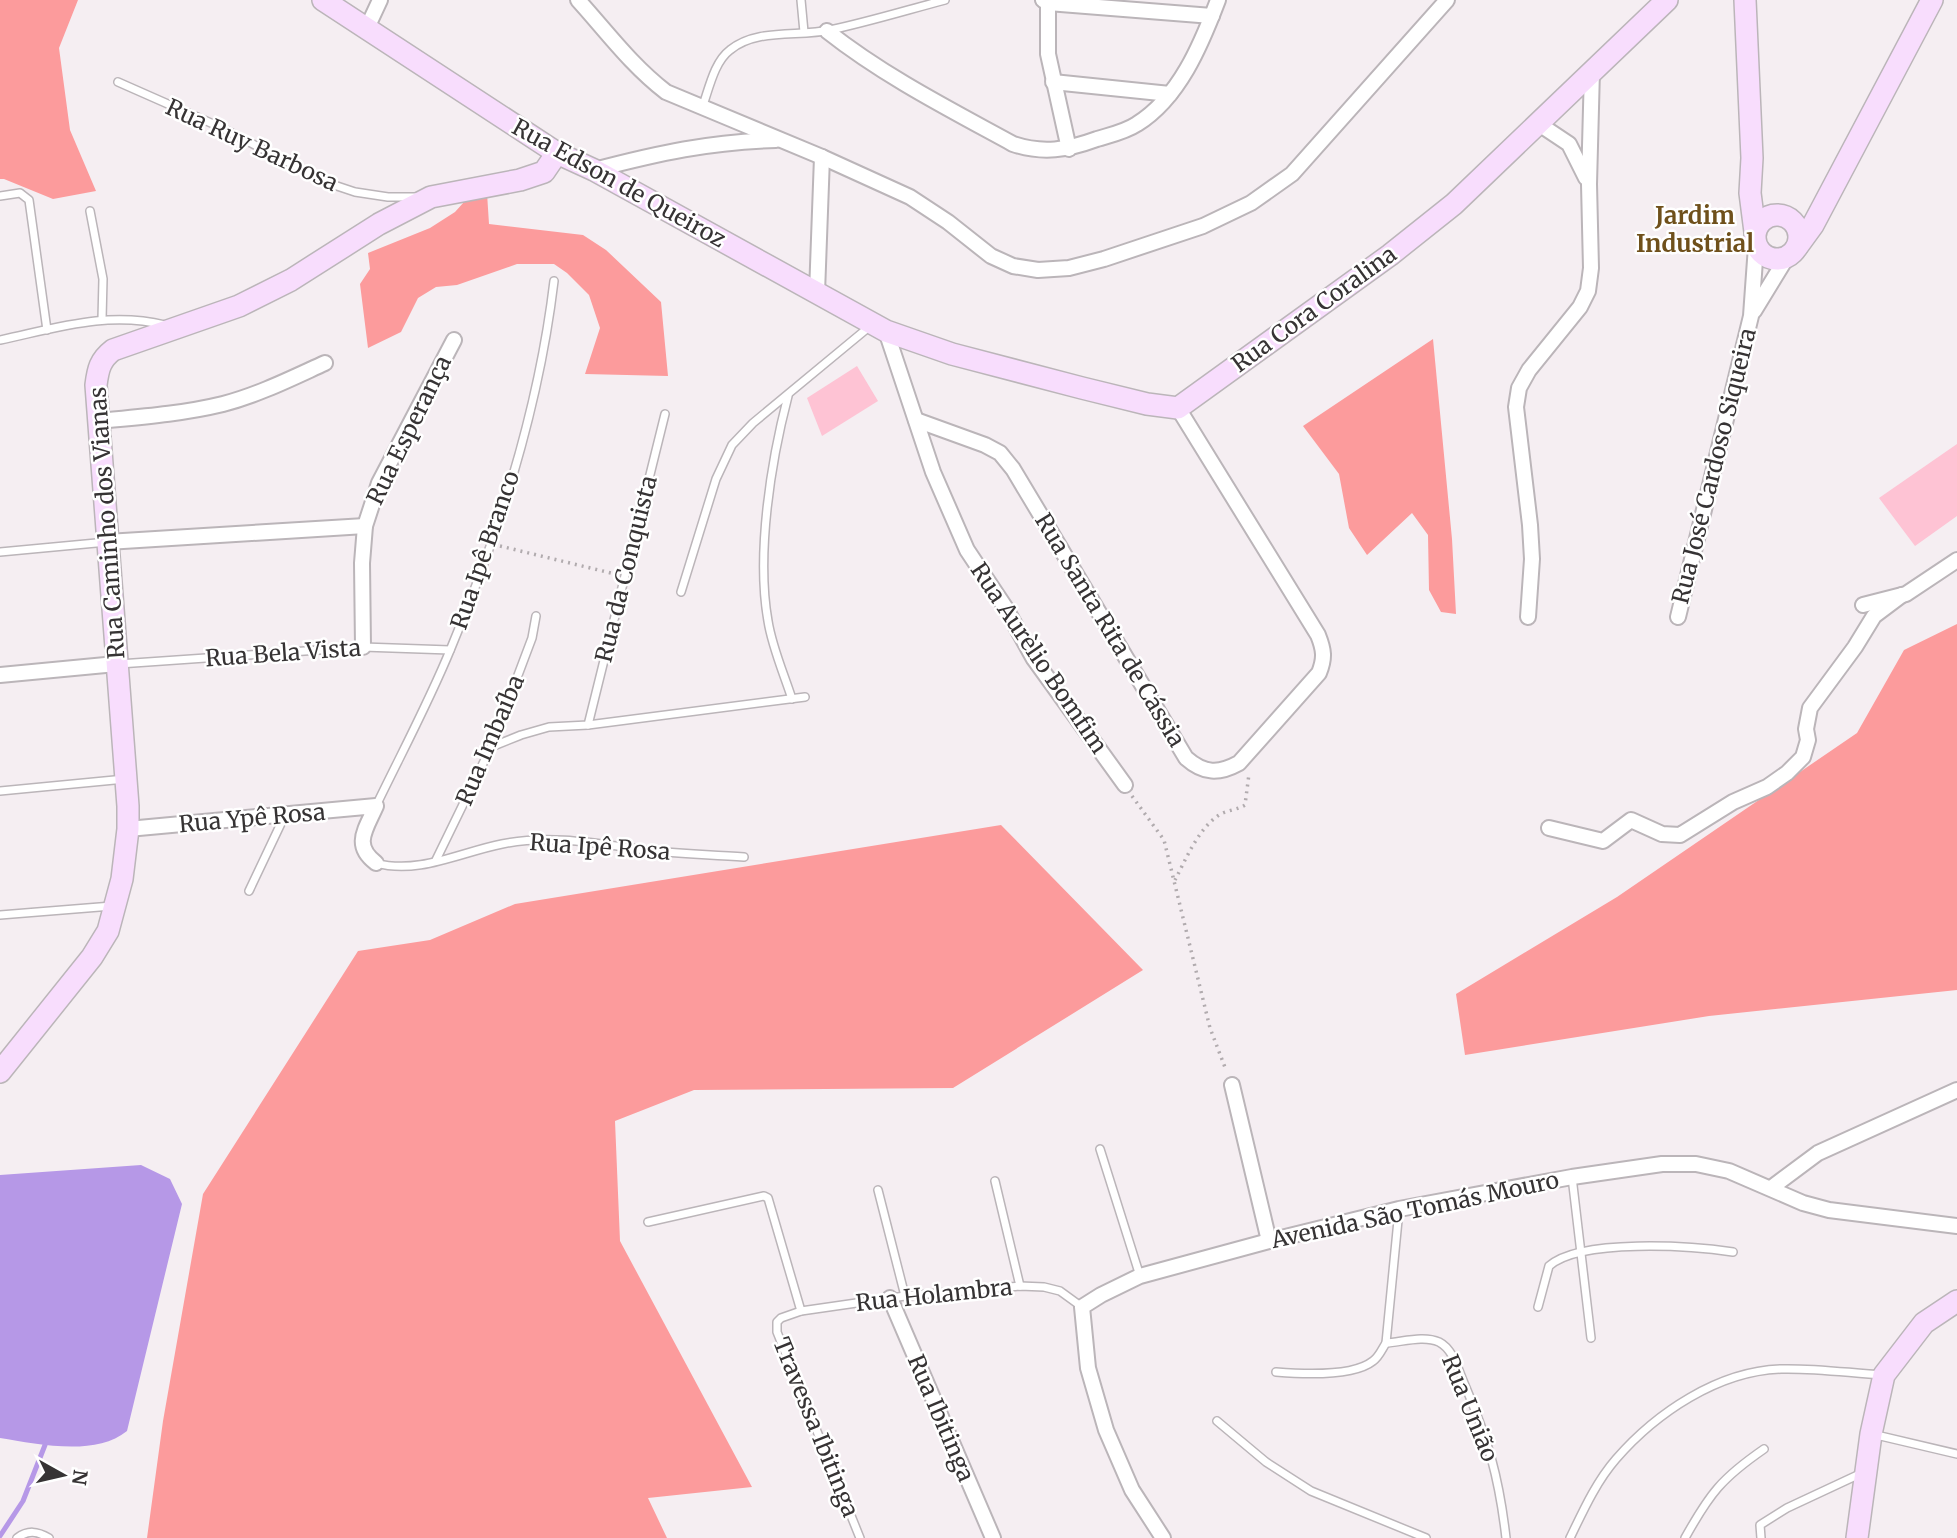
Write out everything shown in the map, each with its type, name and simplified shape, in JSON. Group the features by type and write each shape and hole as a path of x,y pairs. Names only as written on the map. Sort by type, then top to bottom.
{"street":[{"name":"Rua Edson de Queiroz","path":"323,0 557,153 594,170 879,328"},
{"path":"367,28 380,0"},
{"path":"827,31 885,73 1013,145 1032,150 1069,149 1135,126 1155,112 1193,59 1218,0"},
{"path":"581,1 644,75 666,92 910,197 948,222 991,256 1013,266 1038,270 1080,265 1203,226 1251,203 1292,174 1447,0"},
{"name":"Rua Cora Coralina","path":"1178,408 1378,263 1454,204 1667,0"},
{"path":"1745,0 1752,158 1750,193 1755,239 1760,253 1773,260 1792,252 1799,233 1762,189 1752,158"},
{"name":"Rua José Cardoso Siqueira","path":"1751,316 1792,252 1813,225 1932,0"},
{"path":"1069,149 1048,54 1045,1 1112,4 1212,16"},
{"path":"1528,618 1532,559 1516,407 1519,387 1529,370 1580,307 1587,291 1591,268 1589,184 1592,70"},
{"path":"1053,82 1170,94"},
{"path":"1539,124 1569,144 1589,184"},
{"path":"594,170 678,149 741,141 781,140"},
{"name":"Rua Caminho dos Vianas","path":"0,1072 92,957 108,931 117,906 128,829 96,385 103,358 113,350 239,306 291,280 379,224 431,197 520,180 544,172 557,153"},
{"path":"817,293 822,157"},
{"name":"Rua José Cardoso Siqueira","path":"1785,217 1832,186"},
{"path":"1755,239 1757,226 1766,217 1785,217"},
{"name":"Rua José Cardoso Siqueira","path":"1678,617 1751,316 1755,239"},
{"path":"879,328 952,354 1147,404 1178,408"},
{"name":"Rua Aurèlio Bomfim","path":"879,328 916,420 933,472 967,550 1005,607 1034,659 1125,785"},
{"name":"Rua Esperança","path":"363,647 362,563 365,526 379,483 454,340"},
{"path":"98,421 184,412 225,403 266,389 325,363"},
{"name":"Rua Santa Rita de Cássia","path":"916,420 1000,453 1013,469 1186,758 1196,767 1209,772 1225,771 1239,763 1319,673 1324,661 1323,648 1318,635 1178,408"},
{"path":"107,542 365,526"},
{"path":"1549,828 1603,841 1631,820 1662,834 1680,835 1733,802 1767,787 1787,774 1803,757 1808,740 1806,729 1810,708 1855,647 1874,616 1957,560"},
{"path":"1863,605 1902,595"},
{"path":"0,675 116,664"},
{"path":"376,806 363,834 362,846 367,856 376,863"},
{"name":"Rua Ypê Rosa","path":"128,829 376,806"},
{"path":"1232,1085 1269,1241"},
{"path":"1771,1188 1818,1153 1957,1090"},
{"name":"Avenida São Tomás Mouro","path":"1082,1307 1140,1276 1269,1241 1399,1209 1572,1177 1662,1164 1696,1164 1730,1171 1803,1203 1829,1210 1957,1226"},
{"name":"Rua Ibitinga","path":"890,1298 993,1538"},
{"path":"1857,1538 1871,1434 1884,1376 1924,1323 1957,1301"},
{"path":"1082,1307 1088,1368 1106,1430 1132,1490 1163,1538"}],"lane":[{"path":"801,0 804,32"},
{"path":"702,108 717,67 727,51 741,42 759,37 827,31 945,0"},
{"name":"Rua Ruy Barbosa","path":"118,82 220,127 328,183 355,192 387,197 431,197"},
{"path":"0,196 20,192 29,200 47,330"},
{"path":"90,211 103,279 102,319"},
{"name":"Rua Ipê Branco","path":"376,806 450,650 491,544 540,370 554,281"},
{"path":"0,340 102,319 147,321 176,328"},
{"path":"681,592 716,478 732,445 753,423 788,395 879,328"},
{"path":"788,395 777,439 764,571 768,622 792,699"},
{"name":"Rua da Conquista","path":"588,725 665,414"},
{"path":"0,552 107,542"},
{"name":"Rua Imbaíba","path":"436,860 491,747 531,638 536,616"},
{"name":"Rua Bela Vista","path":"116,664 363,647 450,650"},
{"path":"491,747 549,727 588,725 805,697"},
{"path":"0,791 125,779"},
{"path":"249,891 285,814"},
{"name":"Rua Ipê Rosa","path":"376,863 404,868 505,843 535,841 583,841 632,849 744,857"},
{"path":"0,915 117,906"},
{"path":"1100,1149 1140,1276"},
{"path":"1572,1177 1591,1338"},
{"path":"995,1181 1020,1286"},
{"path":"878,1190 905,1296"},
{"path":"648,1222 764,1196 768,1198 801,1311"},
{"path":"1276,1372 1319,1374 1365,1365 1378,1356 1386,1343 1399,1209"},
{"path":"1538,1307 1549,1266 1581,1251 1696,1247 1733,1252"},
{"name":"Rua Holambra","path":"782,1318 801,1311 890,1298 1020,1286 1060,1291 1082,1307"},
{"name":"Travessa Ibitinga","path":"782,1318 777,1322 777,1332 860,1538"},
{"name":"Rua União","path":"1386,1343 1436,1340 1445,1346 1453,1357 1483,1426 1492,1455 1506,1538"},
{"path":"1570,1538 1589,1499 1616,1460 1664,1414 1704,1390 1741,1375 1780,1368 1884,1376"},
{"path":"1217,1421 1266,1462 1311,1491 1426,1538"},
{"path":"1871,1434 1957,1454"},
{"path":"1685,1538 1714,1490 1732,1471 1764,1449"},
{"path":"1760,1538 1760,1525 1787,1508 1866,1471"},
{"path":"17,1538 24,1532 36,1532 49,1538"}],"path":[{"path":"491,544 624,576"},
{"path":"1174,882 1207,827 1221,814 1245,805 1253,747"},
{"path":"1125,785 1164,840 1210,1028 1232,1085"}],"shaded area":[{"path":"0,0 78,0 59,48 70,130 96,191 53,199 0,179"},
{"path":"487,193 489,224 583,235 606,250 661,302 668,376 585,374 600,328 589,295 554,264 517,264 457,285 436,287 418,298 401,332 368,348 360,284 370,269 368,253 430,228 455,212 464,202"},
{"path":"1433,339 1452,539 1456,614 1441,612 1429,590 1428,535 1412,513 1367,555 1349,528 1339,474 1303,426"},
{"path":"1957,624 1957,990 1709,1016 1465,1055 1456,994 1617,897 1857,733 1904,650"},
{"path":"1001,825 1143,970 953,1088 694,1090 615,1121 620,1241 752,1487 648,1498 667,1538 147,1538 163,1421 203,1194 358,951 430,940 515,904"},
{"path":"141,1165 170,1179 182,1204 127,1431 114,1439 83,1446 48,1445 0,1438 0,1175"}],"building":[{"path":"857,366 878,401 822,436 807,398"},
{"path":"1957,444 1957,516 1915,546 1879,498"}],"waterway":[{"path":"0,1536 23,1501 45,1445"}],"district":[{"name":"Jardim Industrial","path":"1695,230"}]}
